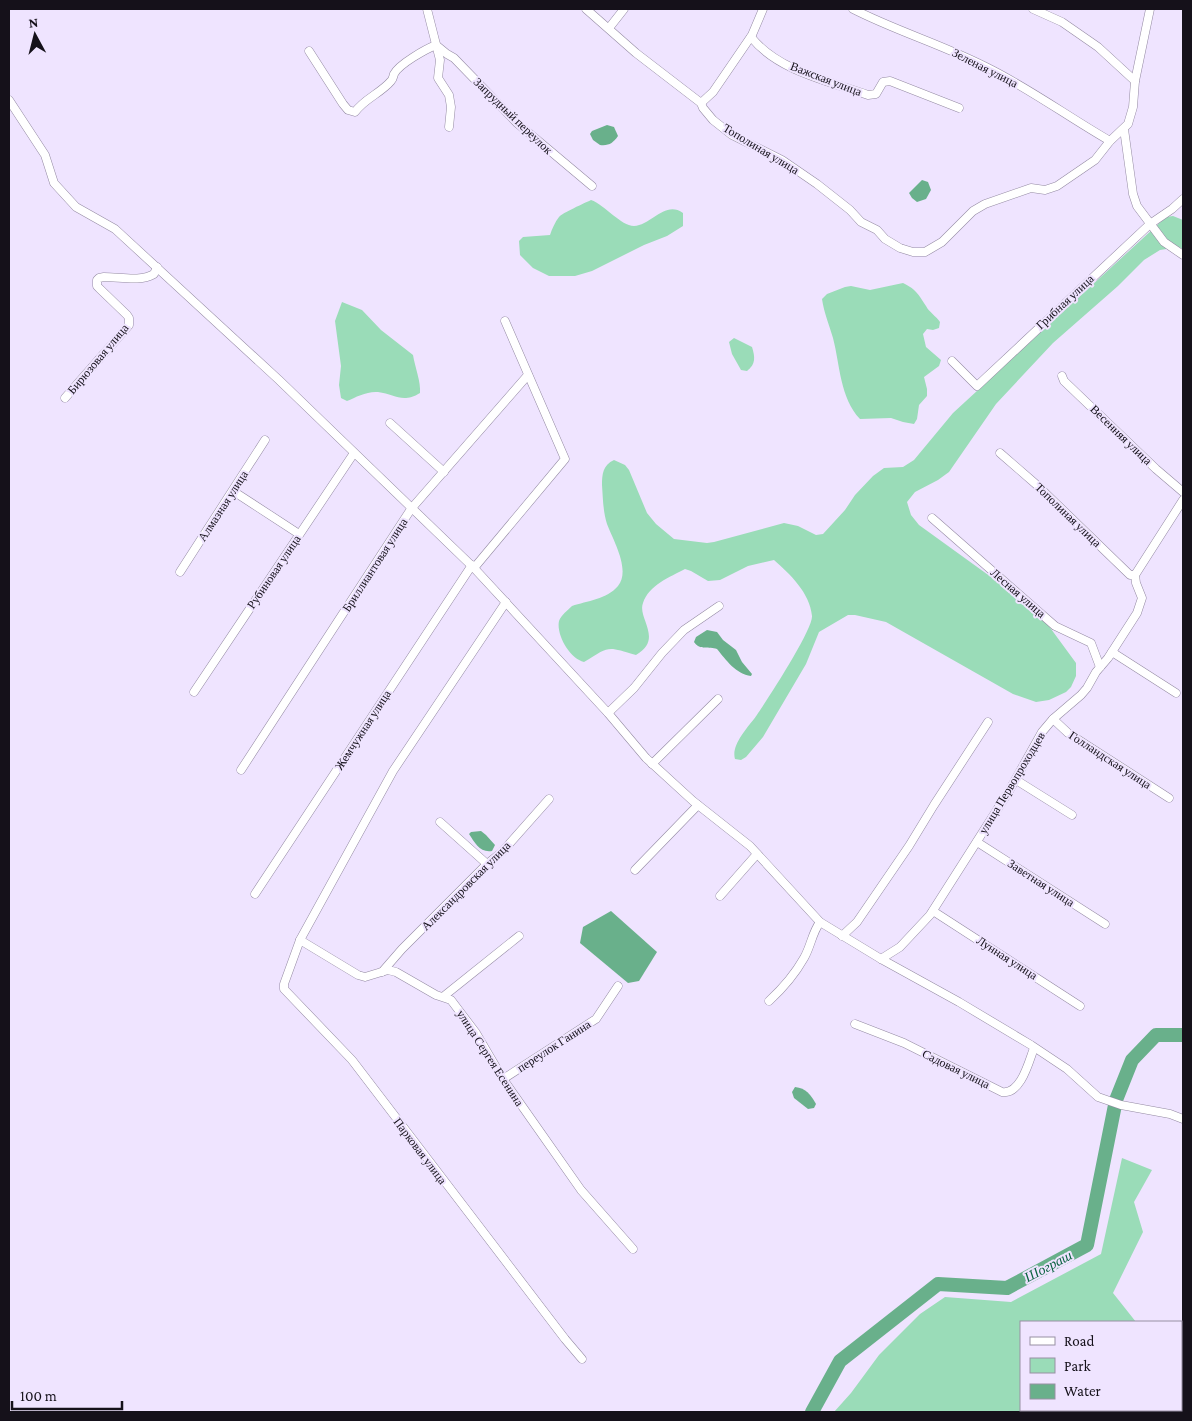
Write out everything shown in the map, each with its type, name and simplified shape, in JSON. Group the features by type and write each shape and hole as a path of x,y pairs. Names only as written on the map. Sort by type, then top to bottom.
{"street":[{"path":"427,9 440,60 438,78 448,95 451,107 449,128"},
{"name":"Тополиная улица","path":"586,9 636,53 701,103 713,120 732,134 782,160 817,184 850,210 861,222 877,230 900,248 913,252 925,252 942,242 973,212 985,204 1031,188 1046,190 1057,186 1095,160 1110,141 1124,128"},
{"path":"609,28 624,9"},
{"path":"701,103 713,92 751,37 763,9"},
{"name":"Зеленая улица","path":"853,9 886,26 928,40 993,70 1110,141"},
{"path":"1033,9 1062,22 1098,47 1135,81"},
{"path":"1150,9 1135,81 1133,106 1128,124 1124,128 1132,194 1137,206 1164,242 1183,255"},
{"name":"Важская улица","path":"751,37 758,47 801,72 868,95 876,94 883,82 890,81 959,108"},
{"path":"310,51 343,104 348,110 355,112 359,106 391,82 394,74 406,63 428,48 436,45"},
{"name":"Запрудный переулок","path":"436,45 454,58 517,123 592,186"},
{"path":"9,100 45,155 54,183 71,202 76,207 115,229 279,380 473,567 608,713 652,764 698,806 750,846 820,922 881,960 959,1002 1034,1048 1067,1069 1098,1097 1108,1102 1170,1114 1183,1119"},
{"name":"Грибная улица","path":"952,361 976,386 1150,224 1183,199"},
{"name":"Бирюзовая улица","path":"65,398 130,322 127,315 100,290 97,286 97,280 104,277 141,280 154,274 157,267"},
{"name":"Жемчужная улица","path":"255,894 473,567 565,459 505,321"},
{"name":"Бриллиантовая улица","path":"241,770 412,509 528,375"},
{"name":"Весенняя улица","path":"1062,376 1064,381 1156,470 1183,492"},
{"path":"390,423 444,472"},
{"name":"Алмазная улица","path":"180,572 265,440"},
{"name":"Рубиновая улица","path":"194,692 354,453"},
{"name":"Тополиная улица","path":"1000,453 1038,486 1130,575 1135,575"},
{"path":"233,491 300,534"},
{"path":"1135,575 1183,500"},
{"name":"Лесная улица","path":"932,518 1055,626 1091,643 1100,667"},
{"name":"улица Первопроходцев","path":"881,960 900,948 933,911 1016,780 1042,732 1053,719 1081,695 1112,652 1137,613 1142,598 1135,575"},
{"name":"Парковая улица","path":"506,602 393,771 300,940 284,984 284,989 352,1060 564,1340 582,1359"},
{"path":"608,713 634,688 662,653 684,630 719,606"},
{"path":"1112,652 1176,693"},
{"path":"652,764 718,699"},
{"name":"Голландская улица","path":"1053,719 1068,733 1169,798"},
{"path":"842,936 856,922 910,846 934,805 988,722"},
{"path":"1016,780 1072,815"},
{"name":"Александровская улица","path":"382,972 402,949 487,864 502,852 549,799"},
{"path":"635,870 698,806"},
{"path":"440,822 487,864"},
{"name":"Заветная улица","path":"977,842 1105,924"},
{"path":"720,896 757,854"},
{"name":"Лунная улица","path":"933,911 1080,1006"},
{"path":"769,1002 779,993 805,958 812,935 820,922"},
{"path":"444,996 519,936"},
{"name":"улица Сергея Есенина","path":"300,940 358,975 365,976 388,970 396,972 436,995 444,996 451,1000 467,1019 503,1079 581,1190 633,1249"},
{"name":"переулок Ганина","path":"503,1079 596,1019 618,986"},
{"name":"Садовая улица","path":"855,1024 904,1043 1007,1093 1016,1088 1023,1078 1034,1048"}],"green space":[{"path":"591,200 629,225 641,225 670,209 683,213 683,226 667,236 644,245 592,271 575,276 549,276 533,268 520,255 519,241 523,237 550,235 561,215"},
{"path":"1173,216 1183,220 1183,249 1179,247 1160,250 1144,260 1118,286 1053,343 996,404 949,472 915,492 907,502 911,515 919,525 1027,603 1043,618 1076,663 1076,676 1071,687 1066,692 1049,700 1036,702 1013,694 886,622 848,615 819,632 806,664 763,737 746,757 741,760 735,759 734,754 737,743 787,668 805,636 812,616 803,592 793,578 774,560 748,566 720,580 708,581 685,569 655,586 646,597 642,609 648,629 648,642 644,649 636,655 608,649 584,662 574,656 565,646 559,627 561,617 572,606 608,594 618,586 622,579 623,572 620,555 607,524 603,505 603,474 607,464 614,460 625,465 629,470 647,513 656,524 674,539 707,543 714,542 784,523 798,526 816,535 823,534 873,476 884,468 903,467 914,460 953,413 1166,217"},
{"path":"903,283 917,293 940,322 939,328 927,329 923,334 926,347 941,360 939,366 924,377 927,396 919,405 917,419 914,424 891,418 860,419 848,401 822,299 827,294 845,287 851,286 870,290"},
{"path":"342,302 362,310 381,330 413,355 419,379 420,393 408,398 370,392 347,401 341,398 339,385 341,366 335,321"},
{"path":"734,338 752,347 754,360 752,366 747,371 741,370 732,354 729,342"},
{"path":"1122,1158 1152,1170 1134,1202 1143,1232 1113,1293 1135,1321 1020,1321 1020,1411 1120,1411 1119,1412 834,1412 851,1393 879,1355 920,1314 945,1297 1011,1302 1101,1254"}],"water":[{"path":"607,125 614,127 618,136 610,144 600,145 593,140 590,134 592,131"},
{"path":"922,180 928,182 931,190 926,199 917,202 909,193"},
{"path":"707,630 717,632 723,640 736,650 742,662 752,674 751,676 736,669 717,649 696,645 694,642 696,637"},
{"path":"481,831 495,845 492,851 481,849 469,834"},
{"path":"611,911 657,952 639,981 628,983 580,943 583,927"},
{"path":"795,1087 805,1090 810,1095 816,1104 814,1108 808,1109 794,1098 792,1092"}],"waterway":[{"name":"Шограш","path":"812,1412 840,1361 938,1284 1007,1288 1087,1245 1116,1100 1132,1060 1156,1035 1183,1035"}]}
